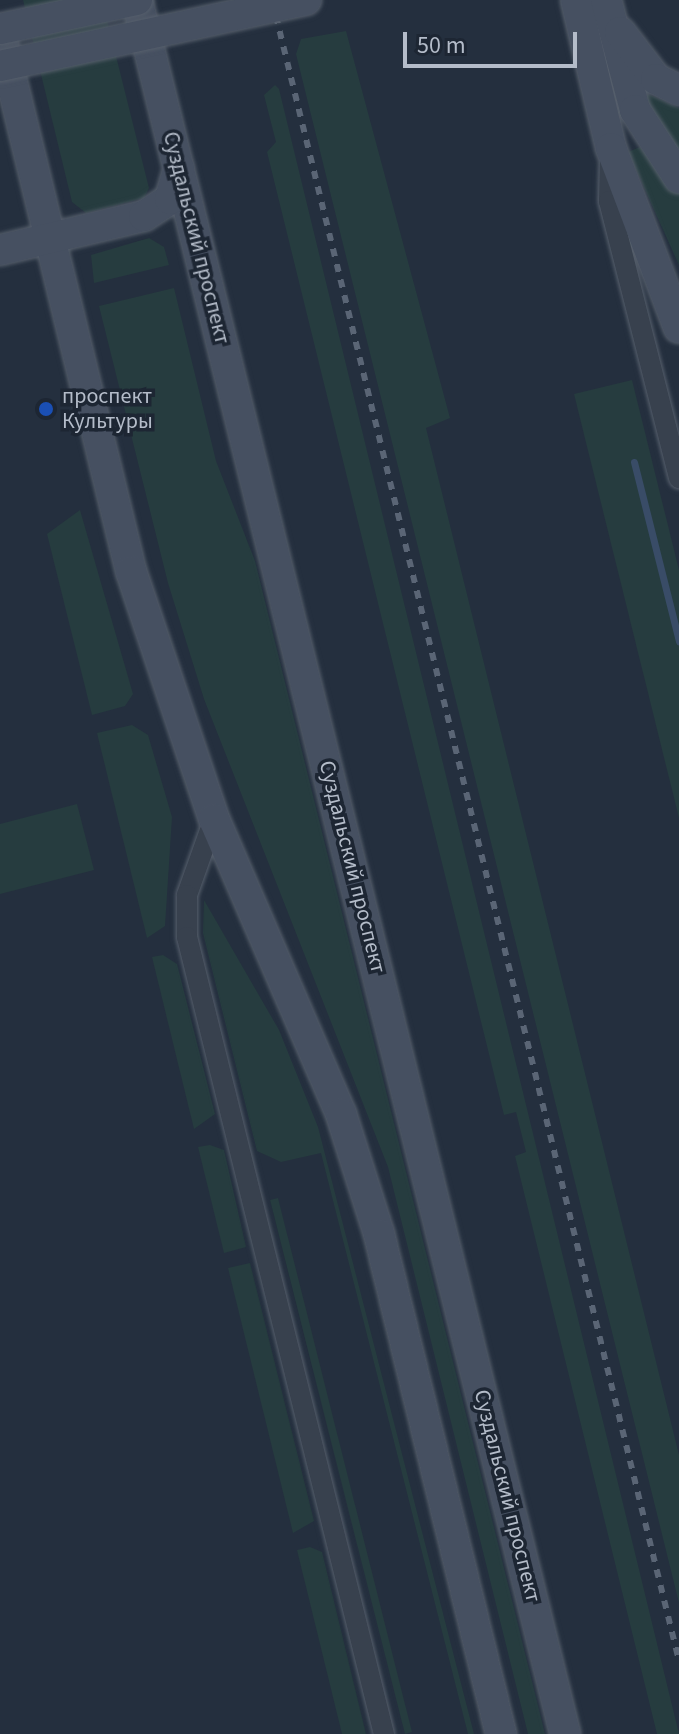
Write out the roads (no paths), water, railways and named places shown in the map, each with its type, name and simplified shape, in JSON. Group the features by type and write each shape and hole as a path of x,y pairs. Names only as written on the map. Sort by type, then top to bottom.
{"main road":[{"path":"137,0 0,31 131,571 214,819 341,1114 360,1174 501,1734"},
{"name":"Суздальский проспект","path":"137,0 565,1734"},
{"path":"0,66 306,0"},
{"path":"576,0 611,148 679,328"},
{"path":"610,12 656,79 679,90"},
{"path":"610,12 635,110 679,178"},
{"path":"0,250 52,239 160,208 170,199 179,168"}],"street":[{"path":"611,148 609,201 679,478"},
{"path":"214,819 187,895 187,937 384,1734"}],"waterway":[{"path":"634,462 679,641"}],"railway":[{"path":"272,0 679,1661"}],"place":[{"name":"проспект Культуры","path":"46,409"}]}
